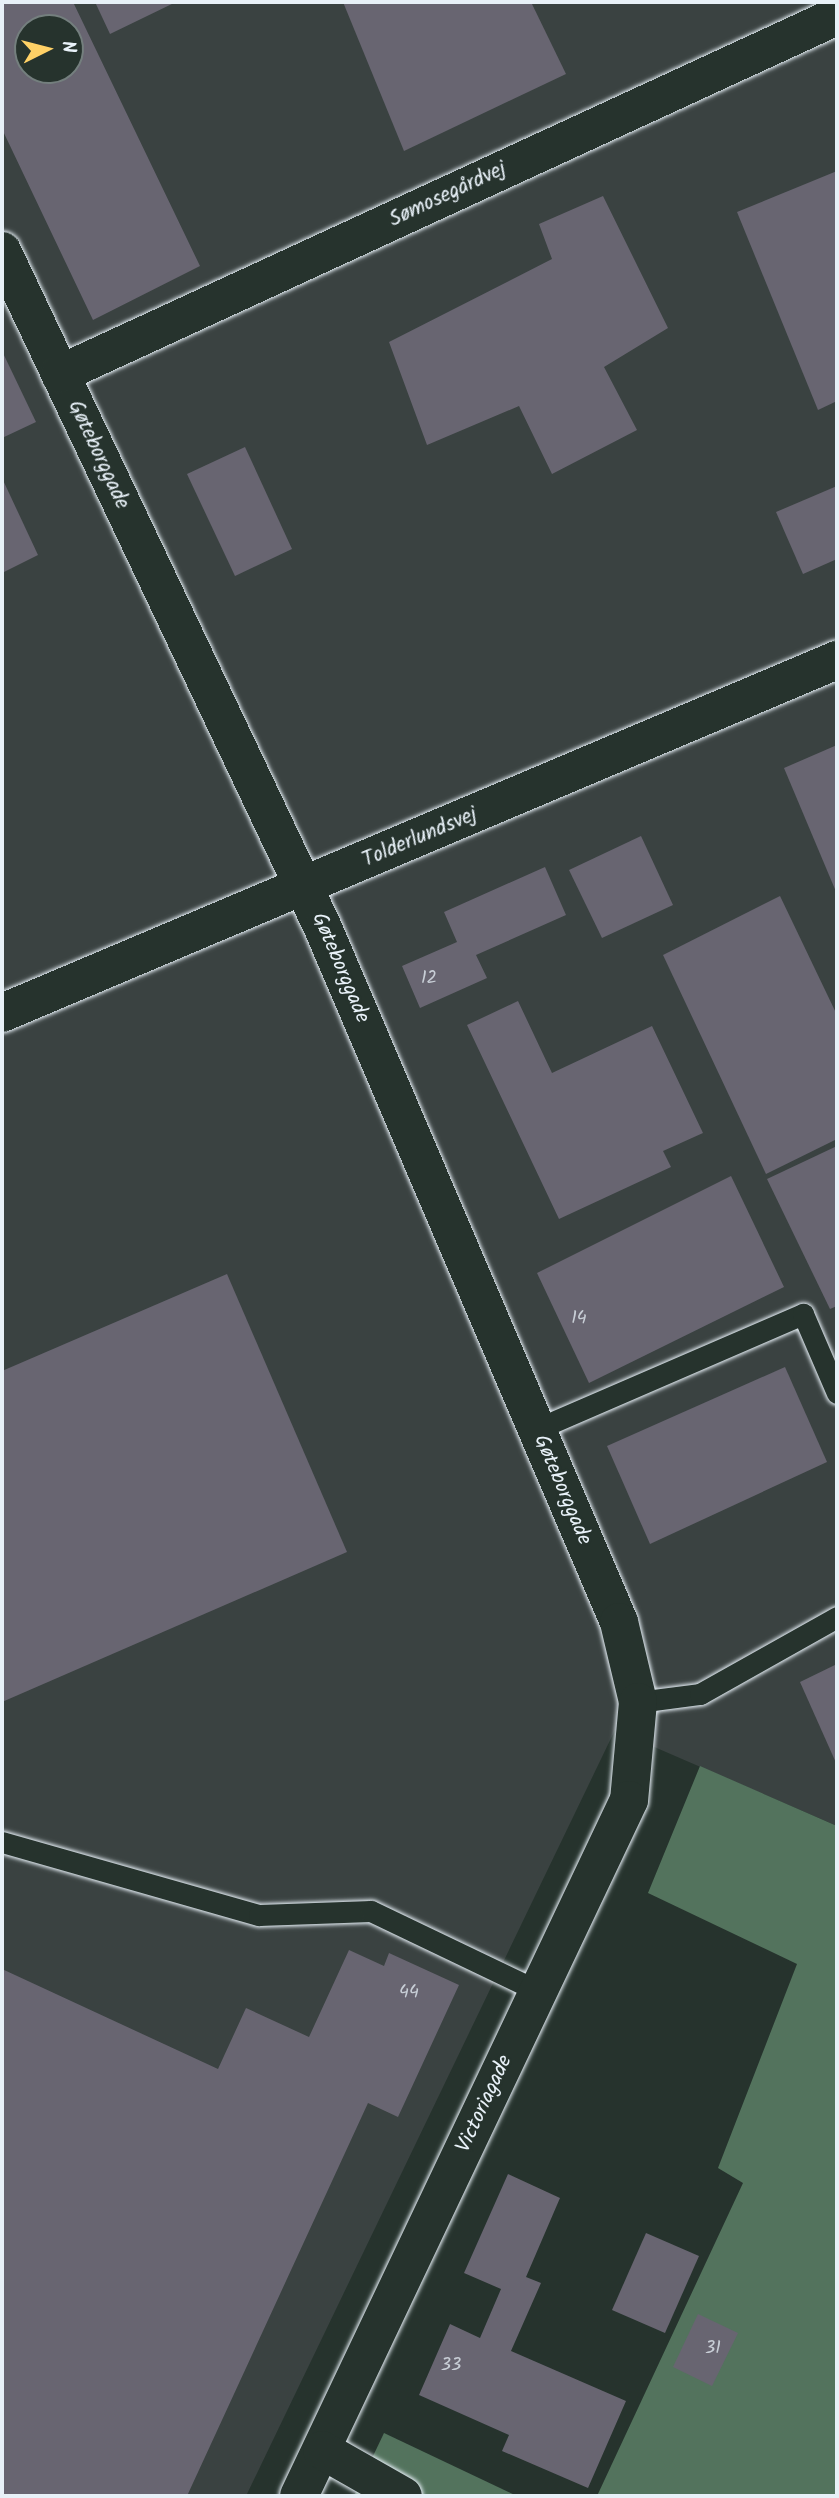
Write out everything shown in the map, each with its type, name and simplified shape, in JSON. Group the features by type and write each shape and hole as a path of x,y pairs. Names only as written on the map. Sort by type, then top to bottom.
{"street":[{"name":"Sømosegårdvej","path":"60,374 837,16"},
{"name":"Gøteborggade","path":"2,251 304,887 619,1622 638,1702"},
{"name":"Tolderlundsvej","path":"2,1013 837,660"},
{"name":"Victoriagade","path":"299,2496 629,1800 638,1702"},
{"path":"322,2450 403,2496"}],"lane":[{"path":"537,1429 803,1314 837,1393"},
{"path":"638,1702 701,1694 837,1617"},
{"path":"2,1842 260,1915 371,1912 538,1991"}],"shaded area":[{"path":"2,2 837,2 837,1826 615,1730 246,2496 2,2496"}],"green space":[{"path":"700,1766 837,1826 837,2496 597,2496 743,2183 718,2168 797,1964 648,1893"},
{"path":"384,2433 517,2496 354,2496"}],"building":[{"path":"2,2 73,2 79,14 14,14 14,84 84,84 84,25 200,266 93,320 2,129"},
{"path":"95,2 176,2 110,34"},
{"path":"343,2 531,2 566,74 404,151"},
{"path":"837,171 837,401 818,410 737,212"},
{"path":"603,196 668,328 604,367 637,430 552,474 519,406 427,445 389,342 552,259 539,224"},
{"path":"2,351 36,422 2,438"},
{"path":"245,447 292,549 235,576 187,474"},
{"path":"2,478 38,555 2,573"},
{"path":"837,486 837,559 803,574 776,512"},
{"path":"837,745 837,894 784,768"},
{"path":"641,836 673,905 602,938 569,870"},
{"path":"545,867 566,915 476,955 487,978 420,1008 402,966 457,942 444,912"},
{"path":"780,896 837,1015 837,1139 766,1174 663,955"},
{"path":"518,1001 552,1073 652,1026 703,1133 663,1151 671,1167 559,1219 467,1025"},
{"path":"837,1146 837,1306 830,1309 767,1179"},
{"path":"731,1176 784,1287 589,1383 537,1273"},
{"path":"227,1274 347,1552 2,1702 2,1371"},
{"path":"785,1367 827,1462 650,1544 607,1446"},
{"path":"837,1664 837,1765 800,1682"},
{"path":"349,1950 384,1966 389,1953 459,1985 398,2117 368,2103 187,2496 2,2496 2,1969 218,2069 246,2008 309,2037"},
{"path":"508,2174 560,2198 526,2277 541,2283 511,2351 626,2401 588,2488 502,2451 509,2435 419,2395 450,2324 480,2338 501,2289 464,2273"},
{"path":"646,2233 699,2256 665,2333 612,2310"},
{"path":"698,2314 738,2333 712,2386 673,2367"}]}
